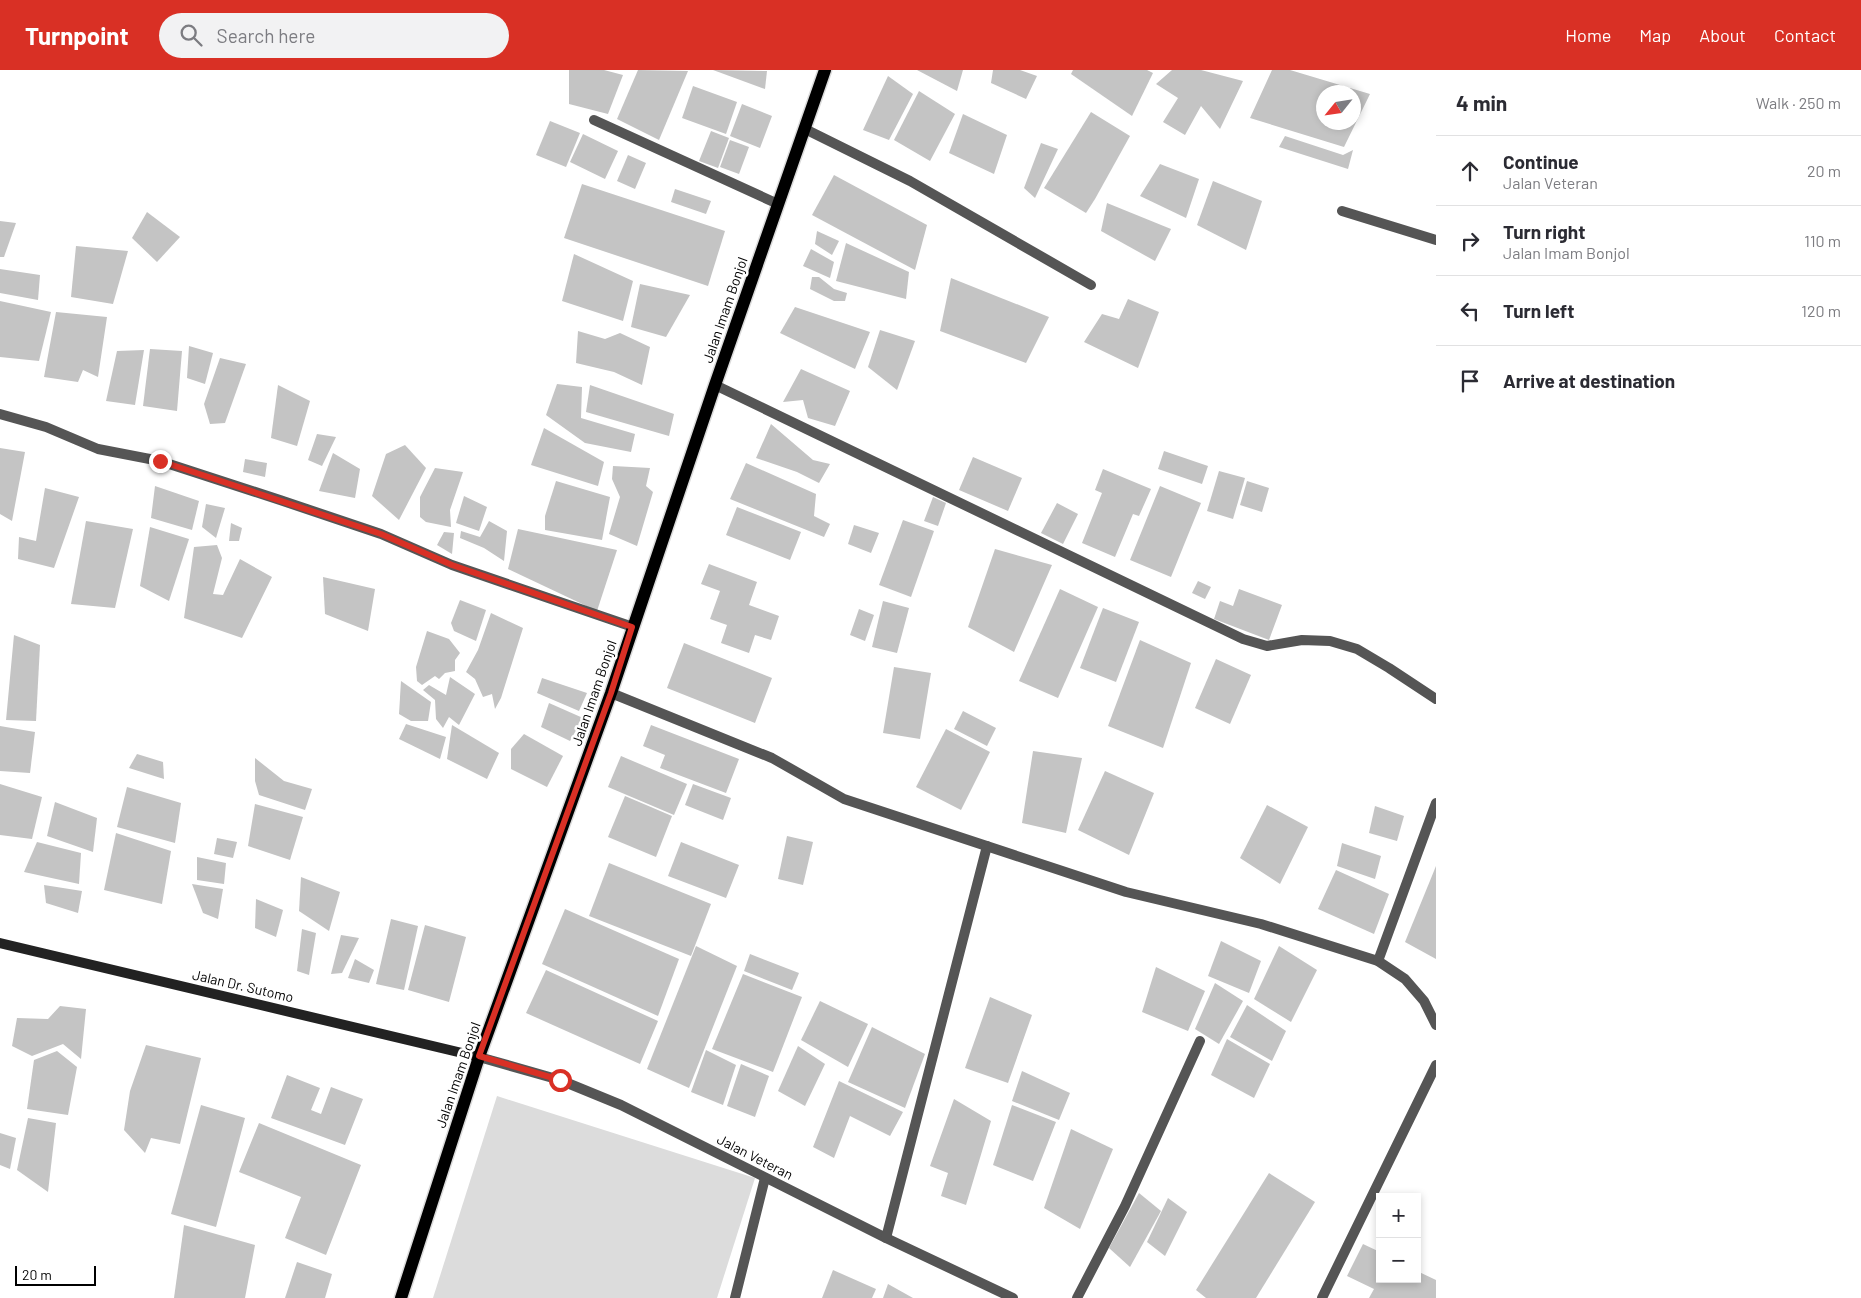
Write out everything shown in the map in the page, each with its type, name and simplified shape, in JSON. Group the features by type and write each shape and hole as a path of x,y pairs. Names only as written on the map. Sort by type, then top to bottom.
{"main road":[{"name":"Jalan Imam Bonjol","path":"401,1298 479,1056 611,693 715,385 825,70"}],"street":[{"path":"594,120 778,204"},
{"path":"805,129 910,181 1091,285"},
{"path":"1342,211 1436,240"},
{"path":"715,385 1254,644 1267,646 1302,640 1330,641 1357,650 1389,668 1436,699"},
{"path":"0,414 46,427 98,449 160,461 381,534 452,565 632,627"},
{"path":"611,693 772,758 844,799 1126,892 1261,924 1378,961 1405,979 1424,1001 1436,1025"},
{"path":"1378,961 1436,803"},
{"path":"886,1238 988,846"},
{"name":"Jalan Dr. Sutomo","path":"0,943 479,1056"},
{"path":"1077,1298 1125,1206 1200,1041"},
{"name":"Jalan Veteran","path":"479,1056 560,1080 621,1105 886,1238 1013,1298"},
{"path":"1322,1298 1436,1065"},
{"path":"735,1298 766,1178"}],"shaded area":[{"path":"497,1096 755,1178 717,1298 433,1298"}],"building":[{"path":"569,70 604,70 623,75 608,114 569,104"},
{"path":"638,70 688,71 659,140 617,119"},
{"path":"713,70 767,71 765,89"},
{"path":"917,70 963,70 957,91"},
{"path":"993,70 1020,70 1037,76 1026,99 991,83"},
{"path":"1073,70 1147,70 1153,73 1132,116 1071,74"},
{"path":"1172,70 1201,70 1243,81 1220,129 1201,106 1185,135 1163,122 1178,98 1156,84"},
{"path":"1272,70 1290,70 1340,85 1316,85 1316,130 1352,130 1344,147 1250,118"},
{"path":"888,76 913,94 889,140 863,130"},
{"path":"693,86 737,102 726,134 682,118"},
{"path":"919,91 955,114 930,161 894,140"},
{"path":"1361,91 1370,94 1361,112"},
{"path":"742,104 772,116 760,148 730,136"},
{"path":"1091,112 1130,136 1086,213 1044,188"},
{"path":"963,114 1007,135 994,174 949,153"},
{"path":"550,121 580,133 566,167 536,155"},
{"path":"711,131 729,138 718,168 699,161"},
{"path":"583,134 618,151 605,179 570,162"},
{"path":"1285,136 1343,155 1353,150 1348,169 1279,147"},
{"path":"730,140 749,147 739,174 720,167"},
{"path":"1041,143 1058,149 1035,198 1024,188"},
{"path":"628,155 646,163 635,189 617,181"},
{"path":"1160,164 1199,179 1186,218 1140,196"},
{"path":"834,175 927,225 915,270 812,215"},
{"path":"1213,181 1262,201 1246,250 1197,225"},
{"path":"582,184 725,231 708,286 564,238"},
{"path":"675,189 711,201 706,214 671,202"},
{"path":"1107,203 1171,229 1155,261 1101,231"},
{"path":"147,212 180,237 157,262 132,238"},
{"path":"0,221 16,223 4,257 0,257"},
{"path":"817,231 839,241 832,255 815,244"},
{"path":"846,243 909,272 906,299 836,281"},
{"path":"76,246 128,251 113,304 71,297"},
{"path":"811,249 834,262 830,278 803,266"},
{"path":"574,254 633,281 623,321 562,301"},
{"path":"0,269 40,275 38,300 0,293"},
{"path":"812,277 819,277 834,289 847,293 845,301 834,301 810,289"},
{"path":"951,278 1049,317 1026,363 940,331"},
{"path":"640,284 690,295 666,337 631,327"},
{"path":"1128,299 1159,312 1138,368 1084,342 1102,314 1119,319"},
{"path":"0,301 51,312 39,361 0,357"},
{"path":"795,307 870,332 855,369 780,333"},
{"path":"56,312 107,317 98,377 83,370 78,382 44,377"},
{"path":"880,330 915,341 897,390 868,367"},
{"path":"578,331 605,339 620,333 650,347 642,385 614,372 576,363"},
{"path":"189,346 213,353 205,384 187,378"},
{"path":"150,349 182,351 177,411 143,406"},
{"path":"144,350 135,405 106,401 117,351"},
{"path":"220,358 246,364 225,423 210,424 204,404"},
{"path":"801,369 850,391 835,426 808,418 803,400 783,402"},
{"path":"557,384 582,387 581,418 635,434 631,452 585,443 546,415"},
{"path":"278,385 310,401 297,446 271,438"},
{"path":"590,385 674,414 669,436 586,412"},
{"path":"771,424 813,460 830,464 819,483 797,472 756,458"},
{"path":"544,428 604,462 598,486 531,465"},
{"path":"317,434 336,437 322,466 308,460"},
{"path":"405,445 426,468 399,520 372,496 386,454"},
{"path":"0,448 25,452 12,521 0,514"},
{"path":"1164,451 1208,466 1202,484 1158,469"},
{"path":"333,453 360,469 355,498 319,491"},
{"path":"973,457 1022,478 1008,511 959,490"},
{"path":"245,459 267,463 265,477 243,472"},
{"path":"746,463 816,494 814,516 830,524 824,537 730,499"},
{"path":"613,466 650,468 646,486 653,492 637,546 609,534 620,497 612,479"},
{"path":"435,468 463,472 450,510 451,527 426,522 420,517 420,497"},
{"path":"1103,469 1151,489 1139,516 1133,514 1115,557 1082,543 1102,493 1095,490"},
{"path":"1219,471 1245,478 1233,519 1207,511"},
{"path":"556,481 610,497 602,540 545,530 545,516"},
{"path":"1247,481 1269,488 1262,512 1240,505"},
{"path":"155,486 199,501 192,530 151,518"},
{"path":"1160,486 1201,503 1171,577 1130,560"},
{"path":"45,488 79,497 54,568 18,559 19,537 36,541"},
{"path":"464,496 487,507 479,531 456,523"},
{"path":"933,497 946,503 938,526 924,521"},
{"path":"1057,503 1078,514 1063,544 1041,533"},
{"path":"206,504 225,508 216,538 202,527"},
{"path":"737,507 801,532 790,560 726,535"},
{"path":"903,520 934,531 911,597 879,585"},
{"path":"86,521 133,529 115,608 71,604"},
{"path":"489,521 507,531 504,561 484,548 460,538 461,531 480,537"},
{"path":"231,523 242,528 239,541 229,541"},
{"path":"854,525 879,533 871,553 848,544"},
{"path":"150,527 189,539 169,601 140,586"},
{"path":"518,529 617,550 597,611 508,569"},
{"path":"444,532 454,533 452,554 437,545"},
{"path":"217,545 222,558 213,594 223,595 240,559 272,577 242,638 184,618 194,547"},
{"path":"995,549 1052,565 1014,652 968,627"},
{"path":"709,564 757,582 749,605 779,616 771,640 755,635 749,653 721,643 727,625 710,619 720,591 701,584"},
{"path":"323,577 375,589 368,631 325,614"},
{"path":"1198,581 1211,587 1205,599 1192,593"},
{"path":"1060,589 1098,607 1058,698 1019,681"},
{"path":"1239,589 1282,605 1269,640 1214,619 1220,601 1233,606"},
{"path":"460,600 486,610 476,641 454,631 451,623"},
{"path":"883,601 909,608 897,653 872,647"},
{"path":"1103,608 1139,622 1116,682 1080,668"},
{"path":"859,609 874,615 865,641 850,635"},
{"path":"491,613 523,628 501,698 495,709 492,694 483,697 475,679 466,672 478,650"},
{"path":"427,631 449,639 460,653 455,660 455,671 445,673 439,679 435,676 422,685 417,681 416,667"},
{"path":"14,635 40,645 36,721 6,720"},
{"path":"1140,640 1191,663 1163,748 1108,726"},
{"path":"684,643 772,678 755,723 667,688"},
{"path":"1216,659 1251,675 1230,724 1195,708"},
{"path":"894,667 931,673 920,739 883,733"},
{"path":"450,677 475,694 459,725 449,717 443,728 436,719 435,700 423,690 429,685 446,695"},
{"path":"542,678 587,693 579,711 537,693"},
{"path":"401,681 431,702 428,721 411,721 399,714"},
{"path":"549,703 583,718 570,741 541,727"},
{"path":"963,711 996,728 987,746 954,729"},
{"path":"406,724 446,737 440,759 399,739"},
{"path":"452,725 499,753 487,779 447,759"},
{"path":"651,725 739,759 726,793 660,768 665,755 643,746"},
{"path":"0,726 35,732 30,773 0,771"},
{"path":"946,729 990,752 961,810 916,787"},
{"path":"524,734 563,756 547,787 511,769 511,749"},
{"path":"1033,751 1082,758 1066,833 1022,823"},
{"path":"137,754 163,762 164,779 129,768"},
{"path":"621,756 687,784 674,815 608,787"},
{"path":"255,758 284,781 312,789 305,810 259,795 255,781"},
{"path":"1105,771 1154,793 1129,855 1078,830"},
{"path":"0,784 42,797 32,839 0,835"},
{"path":"693,784 731,798 723,820 685,805"},
{"path":"127,787 181,803 175,843 117,827"},
{"path":"625,796 672,816 656,857 608,837"},
{"path":"55,802 97,818 93,852 47,836"},
{"path":"255,804 303,817 290,860 248,846"},
{"path":"1267,805 1308,827 1280,884 1240,858"},
{"path":"1375,806 1404,816 1397,841 1369,833"},
{"path":"116,833 171,851 162,904 104,890"},
{"path":"787,836 813,842 803,885 778,879"},
{"path":"217,838 237,842 233,858 214,854"},
{"path":"37,842 81,853 79,884 24,872"},
{"path":"681,842 739,865 726,898 668,876"},
{"path":"1342,843 1381,856 1375,879 1337,866"},
{"path":"197,857 226,863 224,884 197,880"},
{"path":"609,863 711,904 691,956 589,916"},
{"path":"1436,866 1436,959 1405,942"},
{"path":"1336,870 1389,894 1374,934 1318,909"},
{"path":"301,877 340,892 329,931 299,911"},
{"path":"192,884 223,889 218,919 203,913"},
{"path":"44,885 82,891 78,913 46,903"},
{"path":"256,899 283,910 276,937 255,928"},
{"path":"565,909 679,959 658,1016 542,964"},
{"path":"391,919 418,926 404,990 376,984"},
{"path":"425,925 466,937 449,1002 408,990"},
{"path":"302,929 316,933 309,975 297,971"},
{"path":"341,935 359,938 342,973 331,974"},
{"path":"1221,941 1261,961 1249,993 1208,976"},
{"path":"696,946 737,966 689,1088 647,1069"},
{"path":"1279,946 1317,970 1291,1022 1254,999"},
{"path":"750,954 799,973 792,990 744,971"},
{"path":"355,959 374,970 369,983 348,978"},
{"path":"1156,967 1205,991 1188,1031 1142,1012"},
{"path":"546,970 658,1021 640,1064 526,1013"},
{"path":"743,974 802,997 773,1072 712,1049"},
{"path":"1215,983 1243,1001 1219,1044 1195,1029"},
{"path":"990,997 1032,1015 1008,1083 965,1068"},
{"path":"820,1001 868,1024 848,1067 801,1040"},
{"path":"1247,1005 1286,1031 1272,1061 1230,1037"},
{"path":"60,1006 86,1009 81,1059 63,1044 32,1056 12,1046 17,1018 48,1019"},
{"path":"872,1027 925,1054 905,1108 848,1082"},
{"path":"1227,1039 1270,1064 1254,1098 1211,1075"},
{"path":"146,1045 201,1058 180,1144 151,1138 145,1153 124,1130 130,1091"},
{"path":"798,1046 825,1064 805,1106 778,1091"},
{"path":"706,1050 736,1065 723,1105 691,1092"},
{"path":"57,1051 77,1067 68,1115 27,1109 34,1060"},
{"path":"741,1064 769,1076 755,1117 727,1106"},
{"path":"1022,1071 1070,1093 1059,1120 1012,1101"},
{"path":"287,1075 320,1088 311,1110 321,1114 331,1087 363,1099 345,1145 271,1118"},
{"path":"839,1081 903,1112 890,1136 850,1116 834,1158 813,1147"},
{"path":"954,1099 991,1121 966,1205 941,1196 948,1173 930,1166"},
{"path":"201,1105 245,1118 216,1227 171,1214"},
{"path":"1012,1105 1056,1122 1033,1181 993,1165"},
{"path":"28,1118 56,1123 48,1192 17,1170"},
{"path":"259,1123 361,1165 326,1255 285,1238 301,1197 239,1172"},
{"path":"1071,1129 1113,1149 1080,1229 1044,1208"},
{"path":"0,1133 16,1138 10,1169 0,1165"},
{"path":"1269,1173 1315,1202 1256,1298 1206,1298 1196,1290"},
{"path":"1139,1193 1161,1211 1130,1267 1109,1248"},
{"path":"1168,1198 1187,1212 1165,1256 1147,1242"},
{"path":"184,1225 255,1245 245,1298 174,1298"},
{"path":"1363,1244 1376,1250 1376,1283 1421,1283 1421,1273 1436,1280 1436,1298 1369,1298 1374,1289 1347,1276"},
{"path":"297,1262 332,1274 325,1298 285,1298"},
{"path":"833,1270 876,1289 872,1298 822,1298"},
{"path":"888,1284 913,1298 883,1298"}],"route":[{"path":"160,461 381,534 452,565 632,627 611,693 479,1056 560,1080"}]}
